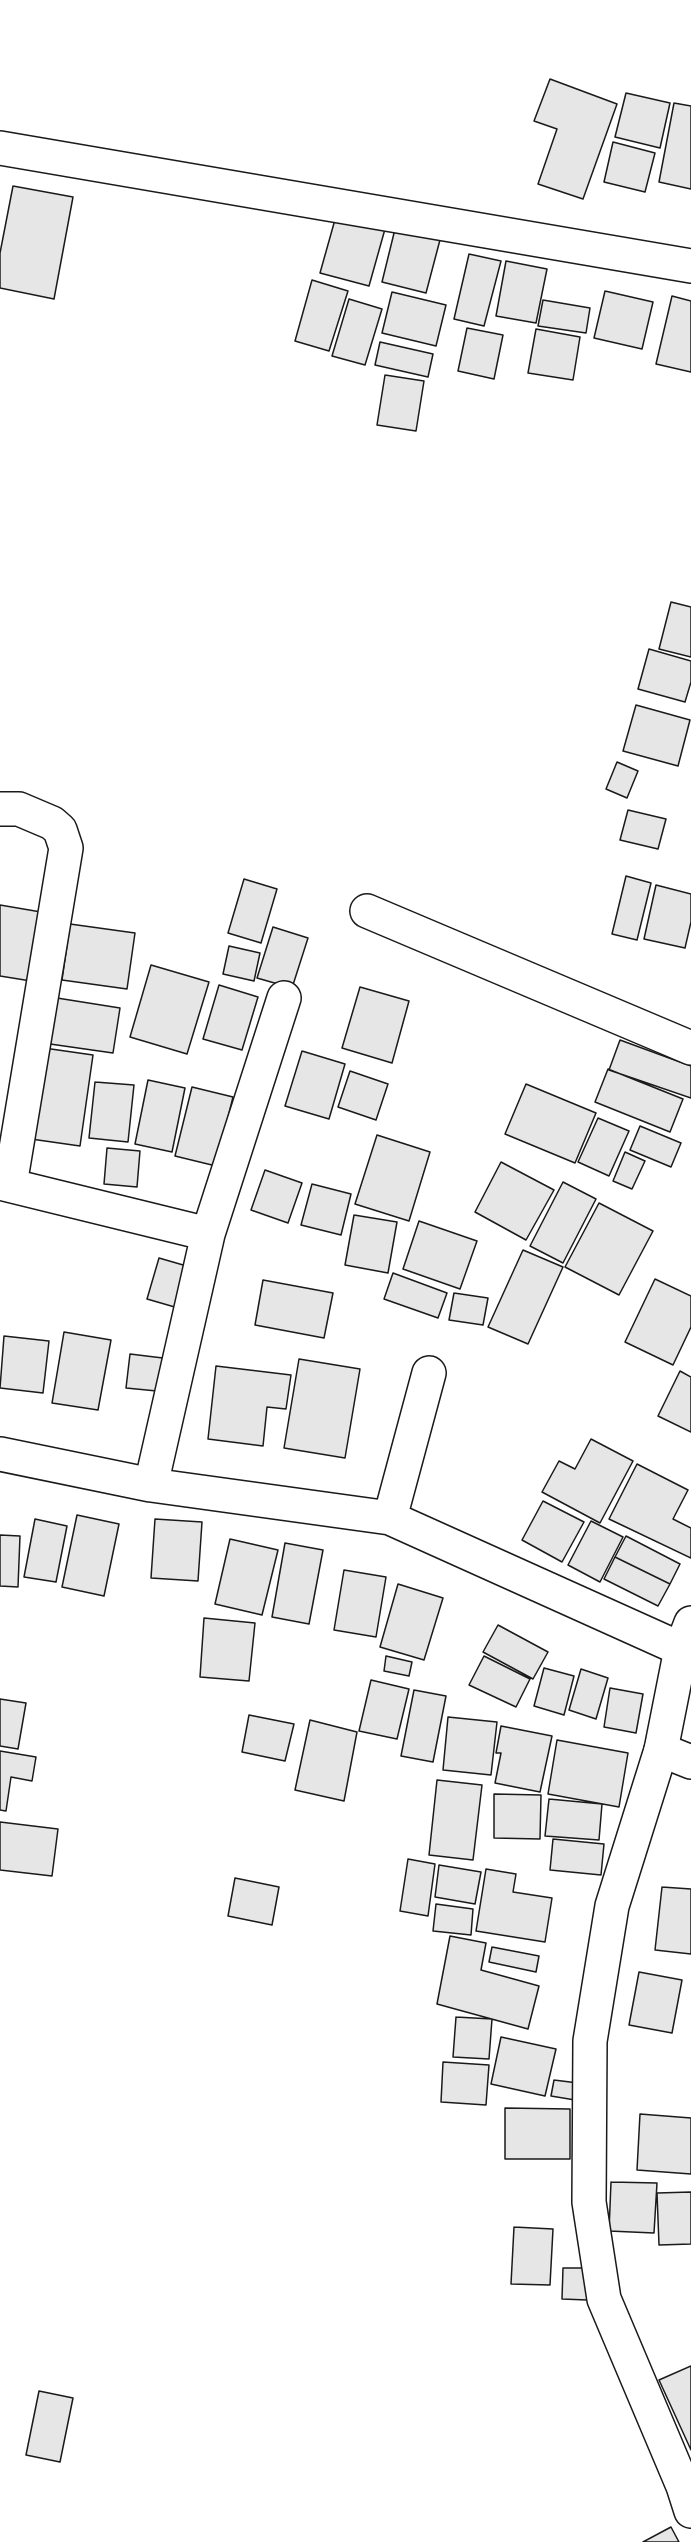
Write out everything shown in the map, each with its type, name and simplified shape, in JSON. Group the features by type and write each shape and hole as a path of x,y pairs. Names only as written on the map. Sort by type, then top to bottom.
{"street":[{"path":"0,148 691,266"},
{"path":"0,809 19,809 52,823 60,830 66,848 5,1184 208,1234"},
{"path":"367,911 691,1048"},
{"path":"151,1485 208,1234 284,999"},
{"path":"390,1518 429,1372"},
{"path":"0,1454 151,1485 390,1518 686,1636 661,1750 612,1906 591,2041 589,2202 604,2299 688,2493"},
{"path":"661,1750 691,1762"}],"building":[{"path":"550,79 617,104 583,199 538,184 557,129 534,121"},
{"path":"626,93 670,103 660,148 615,137"},
{"path":"674,103 691,106 691,189 659,182"},
{"path":"613,142 655,153 645,192 604,182"},
{"path":"13,186 73,197 54,299 0,288 0,253"},
{"path":"336,216 385,229 369,286 320,273"},
{"path":"396,225 441,236 426,293 382,282"},
{"path":"469,254 501,261 484,326 454,319"},
{"path":"506,261 547,269 536,323 496,316"},
{"path":"312,280 348,291 329,351 295,341"},
{"path":"605,291 653,302 642,349 594,338"},
{"path":"392,292 446,305 436,346 382,333"},
{"path":"672,296 691,301 691,372 656,364"},
{"path":"349,299 382,309 365,365 332,356"},
{"path":"543,300 590,308 586,333 538,326"},
{"path":"467,328 503,335 494,379 458,371"},
{"path":"536,329 580,337 573,380 528,373"},
{"path":"380,342 433,354 428,377 375,365"},
{"path":"385,375 424,381 416,431 377,425"},
{"path":"671,602 691,607 691,657 659,649"},
{"path":"649,649 691,661 691,682 685,702 638,689"},
{"path":"636,705 690,720 678,766 623,751"},
{"path":"617,762 638,771 627,798 606,789"},
{"path":"628,810 666,819 658,849 620,840"},
{"path":"626,876 651,883 637,940 612,934"},
{"path":"244,879 277,889 261,943 228,933"},
{"path":"656,885 691,894 691,922 685,948 644,939"},
{"path":"0,905 41,912 31,981 0,976"},
{"path":"70,924 135,933 127,989 62,980"},
{"path":"273,927 308,938 292,988 257,978"},
{"path":"229,946 260,953 254,981 223,974"},
{"path":"151,965 209,982 187,1054 130,1037"},
{"path":"219,985 258,997 242,1050 203,1039"},
{"path":"360,987 409,1001 392,1063 342,1048"},
{"path":"57,998 120,1008 113,1053 50,1044"},
{"path":"620,1040 691,1066 691,1098 609,1070"},
{"path":"37,1047 93,1055 80,1146 24,1138"},
{"path":"302,1051 345,1064 329,1119 285,1106"},
{"path":"608,1069 683,1099 670,1132 595,1102"},
{"path":"350,1071 388,1084 376,1120 338,1107"},
{"path":"148,1080 185,1088 172,1152 135,1144"},
{"path":"95,1082 134,1085 128,1142 89,1138"},
{"path":"526,1084 596,1113 575,1163 505,1134"},
{"path":"192,1087 233,1097 216,1166 175,1156"},
{"path":"598,1118 629,1131 609,1176 578,1162"},
{"path":"640,1126 681,1143 671,1167 630,1150"},
{"path":"377,1135 430,1152 409,1221 355,1204"},
{"path":"107,1148 140,1151 137,1187 104,1184"},
{"path":"625,1152 645,1161 632,1189 613,1181"},
{"path":"501,1162 554,1190 526,1240 475,1212"},
{"path":"265,1170 302,1183 288,1223 251,1210"},
{"path":"563,1182 596,1199 563,1263 530,1246"},
{"path":"312,1184 351,1194 341,1235 301,1225"},
{"path":"599,1203 653,1231 619,1295 565,1267"},
{"path":"354,1215 397,1222 388,1273 345,1265"},
{"path":"419,1221 477,1241 460,1289 403,1269"},
{"path":"523,1250 563,1267 528,1344 488,1327"},
{"path":"159,1258 197,1269 185,1310 147,1299"},
{"path":"393,1273 447,1293 438,1318 384,1299"},
{"path":"655,1279 691,1296 691,1327 673,1365 625,1342"},
{"path":"263,1280 333,1293 324,1338 255,1325"},
{"path":"454,1293 488,1298 483,1325 449,1320"},
{"path":"64,1332 111,1340 98,1410 52,1403"},
{"path":"4,1336 49,1341 43,1393 0,1388"},
{"path":"130,1354 171,1359 167,1392 126,1388"},
{"path":"299,1359 360,1369 345,1458 284,1448"},
{"path":"216,1366 291,1375 286,1409 267,1407 263,1446 208,1439"},
{"path":"680,1371 691,1377 691,1432 658,1416"},
{"path":"591,1439 633,1461 600,1523 542,1492 559,1461 575,1469"},
{"path":"637,1464 688,1490 673,1519 691,1528 691,1558 609,1519"},
{"path":"543,1501 584,1522 562,1562 522,1540"},
{"path":"77,1515 119,1524 104,1596 62,1587"},
{"path":"35,1519 67,1526 56,1582 24,1577"},
{"path":"155,1519 202,1522 198,1581 151,1578"},
{"path":"591,1521 623,1537 600,1582 568,1565"},
{"path":"0,1535 20,1536 18,1587 0,1586"},
{"path":"626,1536 680,1564 670,1584 615,1557"},
{"path":"230,1539 278,1550 262,1615 215,1604"},
{"path":"285,1543 323,1550 309,1624 272,1617"},
{"path":"615,1557 670,1584 658,1606 604,1579"},
{"path":"344,1570 386,1577 376,1637 334,1630"},
{"path":"398,1584 443,1598 424,1660 380,1647"},
{"path":"204,1618 255,1623 249,1681 200,1677"},
{"path":"498,1625 548,1652 533,1679 483,1652"},
{"path":"386,1656 412,1662 409,1676 384,1671"},
{"path":"484,1656 530,1679 516,1707 469,1685"},
{"path":"544,1668 574,1676 564,1715 534,1706"},
{"path":"581,1669 608,1678 596,1719 569,1710"},
{"path":"371,1680 409,1689 397,1739 359,1731"},
{"path":"610,1688 643,1694 636,1733 604,1727"},
{"path":"414,1690 446,1696 433,1762 401,1756"},
{"path":"0,1699 26,1703 18,1749 0,1746"},
{"path":"249,1715 294,1724 285,1761 242,1752"},
{"path":"448,1717 497,1722 491,1775 443,1770"},
{"path":"310,1720 357,1732 344,1801 295,1790"},
{"path":"501,1726 552,1736 540,1792 495,1783 501,1753 496,1753"},
{"path":"557,1740 628,1753 619,1807 548,1794"},
{"path":"0,1751 36,1757 32,1781 11,1777 6,1811 0,1810"},
{"path":"437,1780 482,1785 473,1860 429,1855"},
{"path":"494,1794 541,1795 540,1839 494,1838"},
{"path":"549,1799 602,1804 599,1840 545,1836"},
{"path":"0,1822 58,1829 52,1876 0,1870"},
{"path":"553,1839 604,1844 601,1875 550,1870"},
{"path":"408,1859 435,1864 428,1916 400,1911"},
{"path":"439,1865 481,1872 475,1904 435,1897"},
{"path":"486,1869 516,1874 513,1892 552,1898 545,1942 476,1931"},
{"path":"235,1878 279,1887 272,1925 228,1916"},
{"path":"662,1887 691,1889 691,1954 655,1950"},
{"path":"436,1904 473,1909 471,1935 433,1931"},
{"path":"450,1936 486,1943 481,1970 539,1986 528,2029 437,2004"},
{"path":"492,1947 539,1956 536,1972 489,1962"},
{"path":"639,1972 682,1980 672,2033 629,2025"},
{"path":"456,2017 492,2019 489,2059 453,2057"},
{"path":"501,2037 556,2049 545,2096 491,2084"},
{"path":"443,2062 489,2065 486,2105 441,2102"},
{"path":"554,2080 578,2083 575,2100 551,2096"},
{"path":"505,2108 570,2109 570,2159 505,2159"},
{"path":"640,2114 691,2118 691,2174 637,2170"},
{"path":"611,2182 657,2183 654,2233 609,2231"},
{"path":"691,2192 691,2244 659,2245 657,2193"},
{"path":"514,2227 553,2229 550,2285 511,2284"},
{"path":"563,2268 589,2268 587,2300 562,2299"},
{"path":"691,2366 691,2450 659,2380"},
{"path":"39,2391 73,2398 60,2462 26,2455"},
{"path":"671,2527 679,2542 643,2542"}]}
